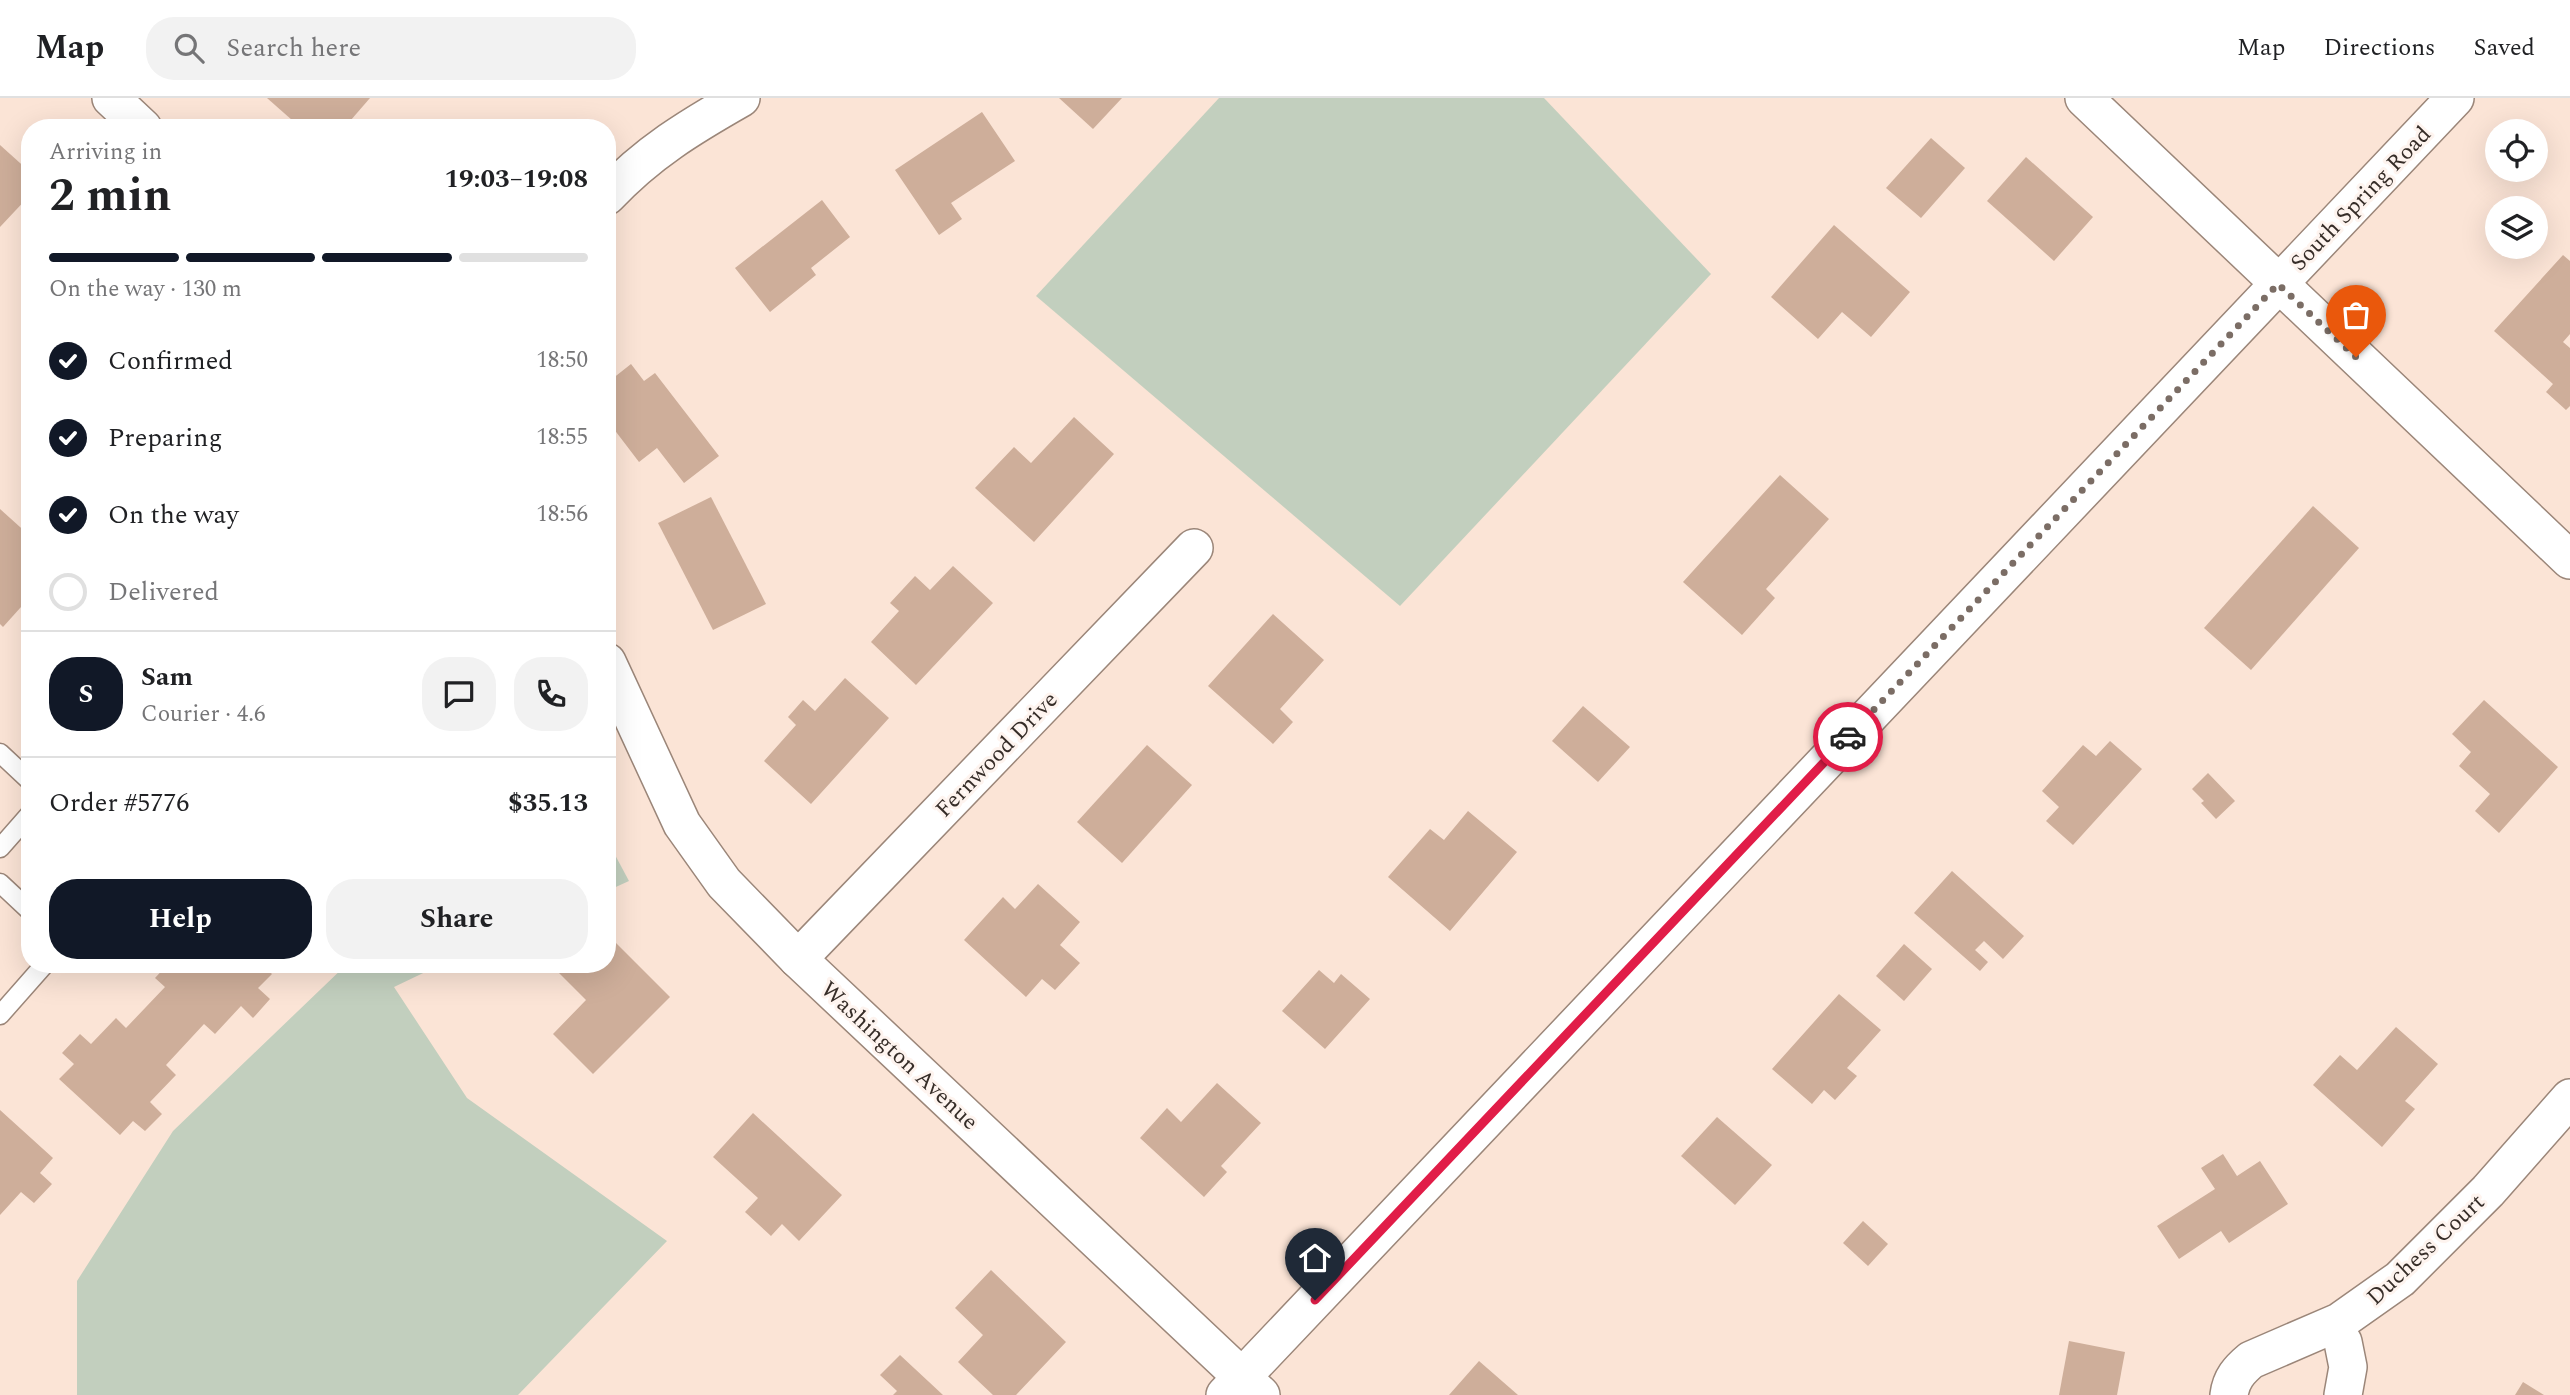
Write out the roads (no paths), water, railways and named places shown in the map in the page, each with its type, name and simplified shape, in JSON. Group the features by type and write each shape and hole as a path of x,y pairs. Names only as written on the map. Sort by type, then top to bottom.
{"street":[{"path":"111,98 133,119"},
{"path":"616,187 660,147 741,98"},
{"path":"2084,98 2570,560"},
{"name":"South Spring Road","path":"1242,1389 2455,98"},
{"name":"Fernwood Drive","path":"798,959 1195,548"},
{"name":"Washington Avenue","path":"616,681 682,824 724,883 798,959 1242,1389"},
{"name":"Duchess Court","path":"2229,1395 2230,1385 2239,1370 2250,1360 2339,1322 2400,1279 2488,1191 2570,1098"},
{"path":"2343,1342 2348,1367 2343,1395"}],"lane":[{"path":"0,752 21,772"},
{"path":"0,848 21,824"},
{"path":"0,883 21,903"},
{"path":"0,1015 37,973"}]}
